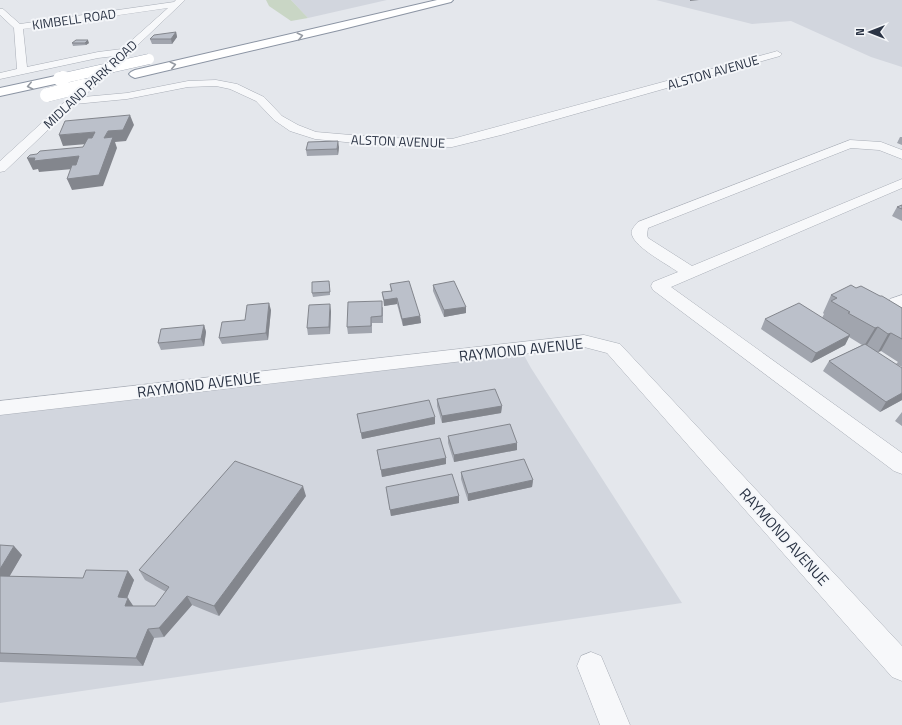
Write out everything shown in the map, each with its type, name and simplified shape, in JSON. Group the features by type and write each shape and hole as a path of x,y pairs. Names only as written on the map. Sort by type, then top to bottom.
{"highway":[{"path":"33,98 332,29 448,0"},
{"path":"0,92 153,58"}],"street":[{"name":"KIMBELL ROAD","path":"18,27 179,2"},
{"name":"MIDLAND PARK ROAD","path":"0,168 179,2"},
{"name":"KIMBELL ROAD","path":"0,11 18,27 20,34 22,71"},
{"path":"0,76 98,55 125,52"},
{"name":"ALSTON AVENUE","path":"72,101 127,96 188,84 216,83 233,86 260,99 278,118 294,128 315,135 386,142 452,143 497,132 777,54"},
{"path":"691,273 643,240 639,235 638,230 643,225 850,144 881,146 902,155"},
{"path":"902,183 660,286 902,465"},
{"path":"902,300 896,304 902,307"},
{"name":"RAYMOND AVENUE","path":"0,408 584,341 613,348 902,667"},
{"path":"591,666 614,725"}],"shaded area":[{"path":"291,0 387,0 308,18"},
{"path":"656,0 902,0 902,67 871,57 791,21 752,24"},
{"path":"520,348 531,368 682,603 0,703 0,408"}],"green space":[{"path":"266,0 291,0 308,18 291,21 269,6"}],"building":[{"path":"176,32 171,39 150,39 154,35"},
{"path":"76,40 88,40 85,43 72,43"},
{"path":"130,115 123,130 108,131 104,138 113,137 99,175 67,179 72,165 76,165 79,156 34,161 35,158 27,158 30,155 37,154 40,151 83,147 88,138 92,138 95,132 59,135 65,121"},
{"path":"338,141 337,149 306,150 308,142"},
{"path":"329,281 330,292 312,293 312,282"},
{"path":"409,281 420,316 402,319 397,298 384,300 382,292 392,291 390,284"},
{"path":"454,281 466,307 444,310 433,285"},
{"path":"851,285 856,288 861,286 902,308 902,339 891,333 888,334 878,327 875,328 848,313 850,312 831,301 837,298 831,295"},
{"path":"382,301 382,316 371,317 371,326 347,327 348,302"},
{"path":"269,303 266,333 219,338 222,322 245,320 247,305"},
{"path":"799,303 850,335 816,353 765,319"},
{"path":"330,304 329,327 307,328 309,305"},
{"path":"204,325 201,339 158,343 161,329"},
{"path":"865,344 902,368 902,393 886,402 829,361"},
{"path":"495,389 502,406 442,416 437,399"},
{"path":"429,400 435,417 361,433 357,414"},
{"path":"510,424 517,443 454,455 448,436"},
{"path":"440,438 446,458 381,470 377,450"},
{"path":"524,459 533,480 468,494 461,472"},
{"path":"235,461 303,486 214,606 187,596 159,628 148,629 136,658 0,653 0,576 83,578 86,570 128,571 118,597 128,598 125,606 155,606 169,587 139,570"},
{"path":"452,474 459,496 390,510 386,487"},
{"path":"0,545 14,546 0,569"}]}
